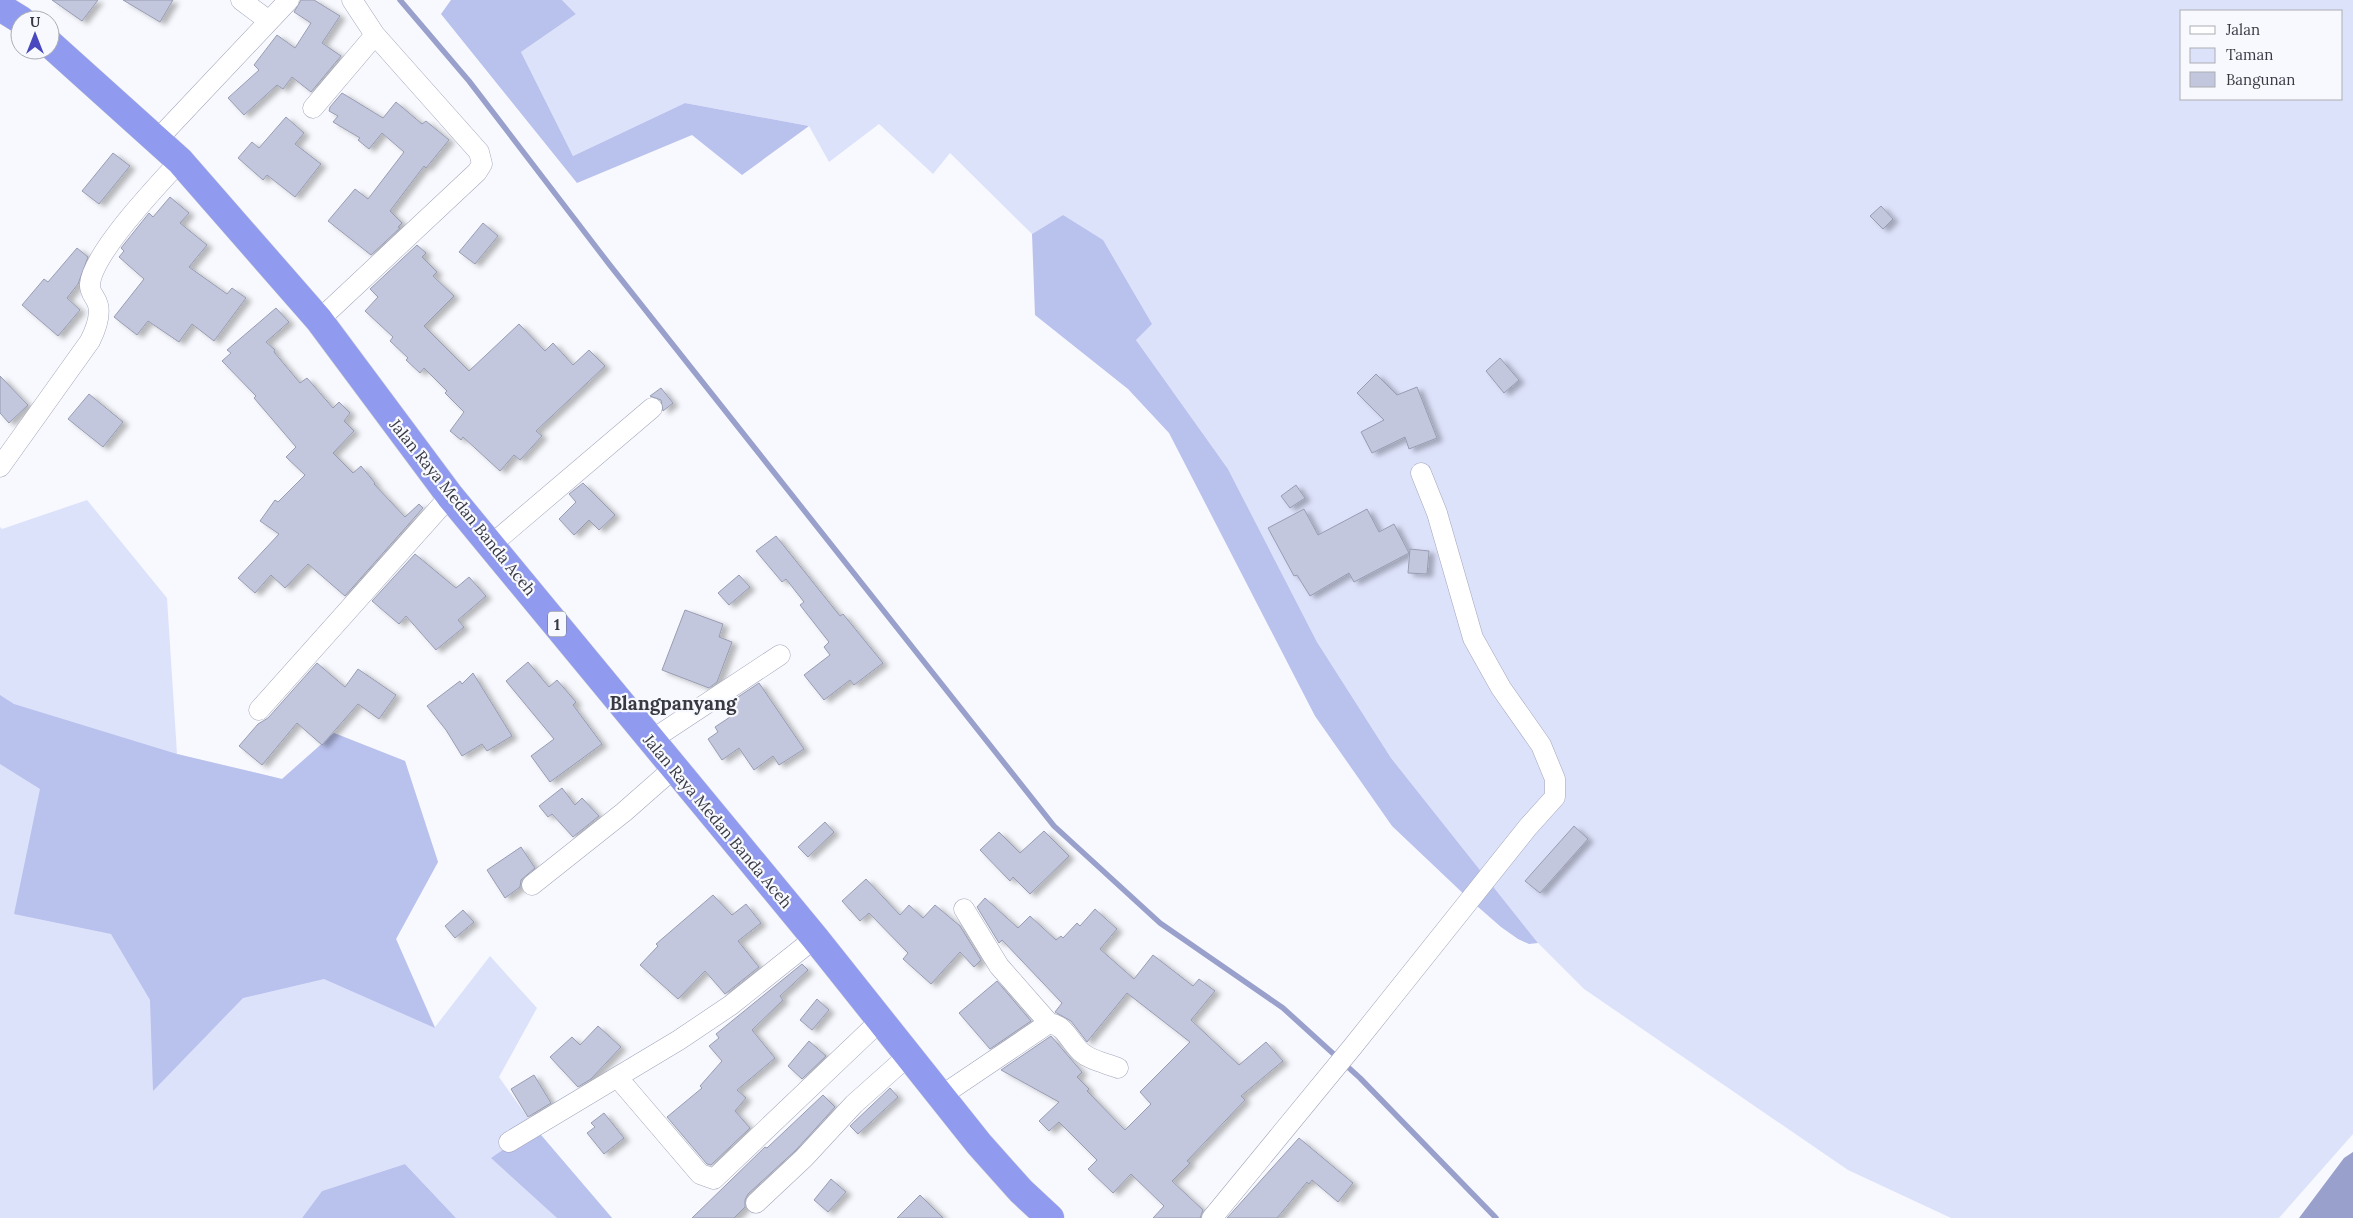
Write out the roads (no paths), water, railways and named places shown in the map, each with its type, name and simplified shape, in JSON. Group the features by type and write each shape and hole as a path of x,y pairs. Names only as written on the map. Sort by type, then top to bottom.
{"highway":[{"name":"Jalan Raya Medan Banda Aceh","path":"60,53 180,161 319,320 450,496 650,741 815,938 941,1096 1020,1191 1050,1218"}],"street":[{"path":"241,0 269,21"},
{"path":"157,140 289,0"},
{"path":"319,320 477,172 482,164 479,152 376,35 352,0"},
{"path":"313,108 376,35"},
{"path":"0,467 90,341 97,326 98,304 93,296 90,284 94,267 129,218 180,161"},
{"path":"491,545 652,408"},
{"path":"1212,1218 1354,1046 1528,827 1552,802 1556,789 1555,779 1541,745 1501,688 1473,638 1437,513 1421,473"},
{"path":"259,710 450,496"},
{"path":"650,741 780,655"},
{"path":"532,885 624,812 674,768"},
{"path":"964,909 998,966 1049,1023 1059,1026 1080,1052 1091,1059 1118,1068"},
{"path":"509,1142 618,1078 731,1005 815,938"},
{"path":"618,1078 700,1174 714,1179 881,1020"},
{"path":"941,1096 1049,1023"},
{"path":"756,1203 804,1158 854,1104 909,1055"}],"waterway":[{"path":"400,0 469,81 609,264 1054,826 1160,923 1283,1008 1360,1078 1496,1218"}],"district":[{"name":"Blangpanyang","path":"673,703"}]}
